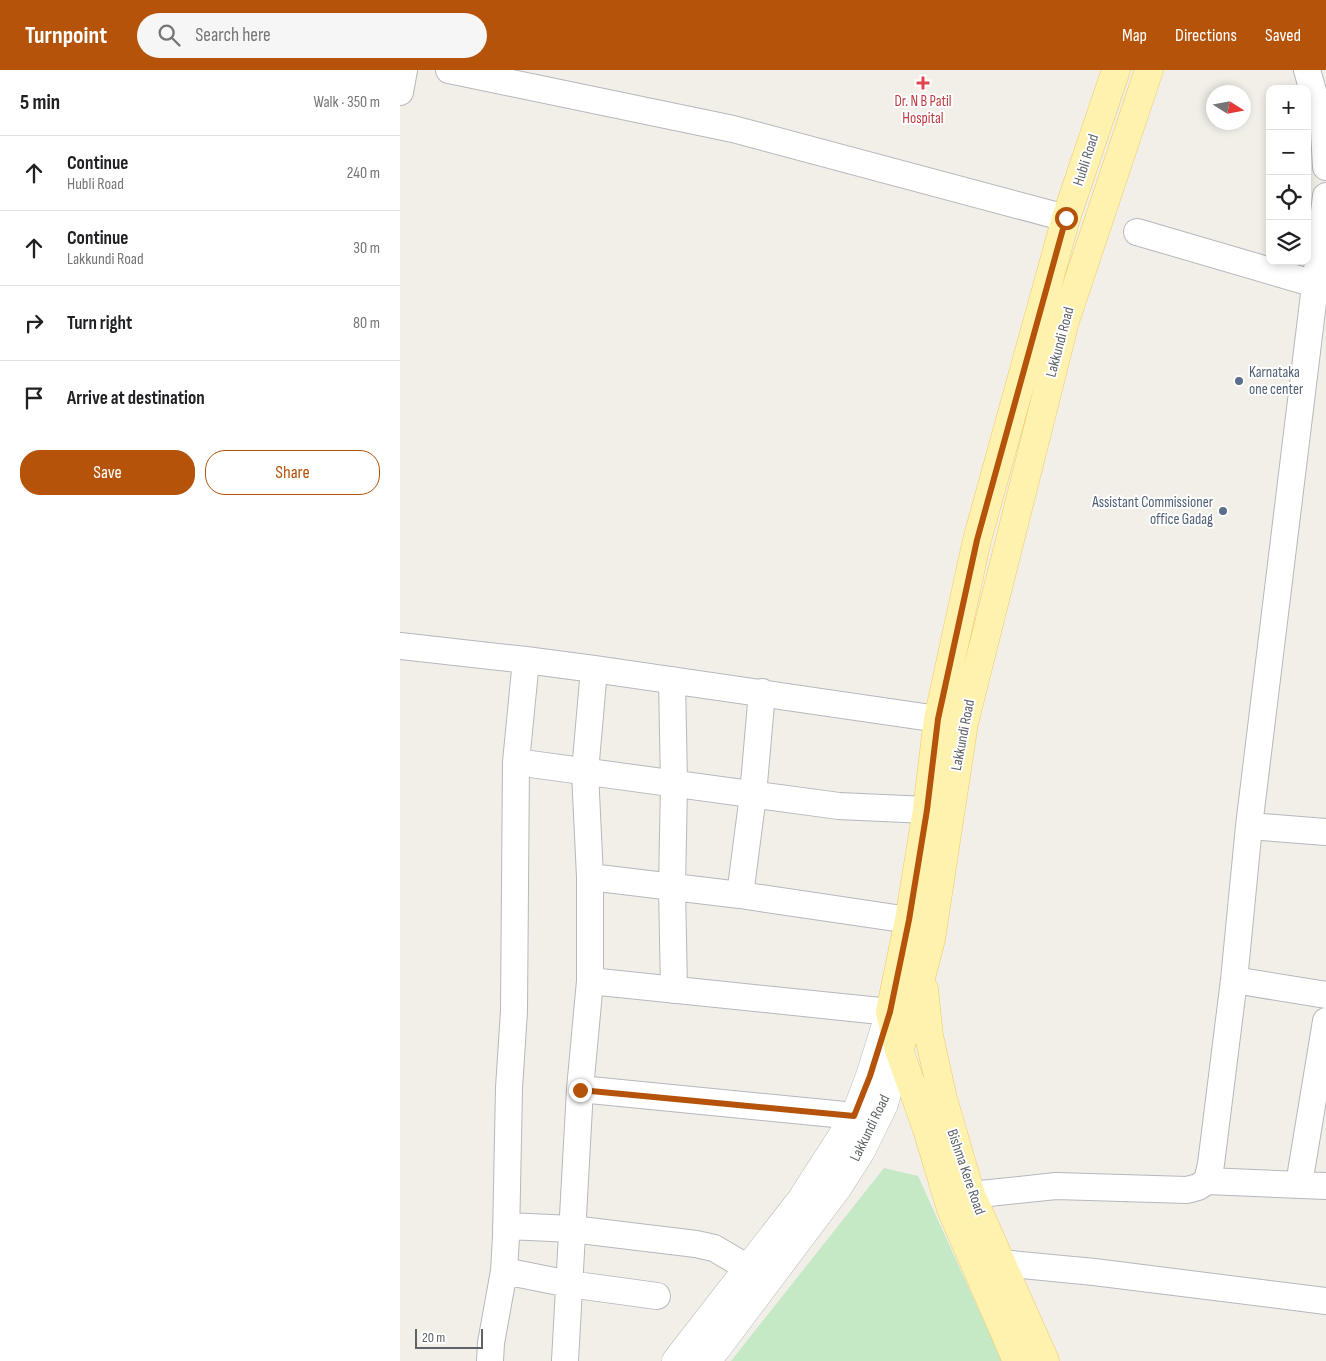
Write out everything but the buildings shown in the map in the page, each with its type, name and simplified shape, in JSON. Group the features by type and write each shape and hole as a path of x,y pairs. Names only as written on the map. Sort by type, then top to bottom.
{"main road":[{"name":"Hubli Road","path":"890,1012 909,920 927,810 938,719 977,540 1066,218 1116,70"},
{"name":"Lakkundi Road","path":"706,1361 718,1348 838,1187 861,1151 884,1104 912,1012 931,939 968,703 1065,321 1149,70"},
{"name":"Bishma Kere Road","path":"922,972 929,1036 943,1099 971,1195 1045,1361"},
{"name":"Lakkundi Road","path":"676,1361 801,1200 854,1116 870,1076 890,1012"},
{"path":"890,1012 899,1050 951,1208 1017,1361"}],"street":[{"path":"400,92 404,70"},
{"path":"449,70 733,129 1066,218"},
{"path":"1307,70 1324,130 1326,167"},
{"path":"971,1195 1056,1186 1187,1190 1198,1188 1208,1180 1234,980 1249,826 1326,196"},
{"path":"1137,232 1315,284"},
{"path":"400,646 594,669 938,719"},
{"path":"490,1361 491,1343 504,1271 509,1088 514,1011 516,762 526,660"},
{"path":"565,1361 580,1090 590,981 590,878 585,772 594,669"},
{"path":"672,680 674,990"},
{"path":"740,895 753,795 762,692"},
{"path":"516,762 839,806 927,810"},
{"path":"1249,826 1326,832"},
{"path":"590,878 740,895 909,920"},
{"path":"1234,980 1326,994"},
{"path":"590,981 890,1012"},
{"path":"1299,1184 1326,1021"},
{"path":"580,1090 854,1116"},
{"path":"1208,1180 1326,1186"},
{"path":"506,1226 572,1229 705,1246 714,1248 748,1268"},
{"path":"1001,1262 1326,1301"},
{"path":"504,1271 569,1284 658,1296"}],"green space":[{"path":"884,1168 918,1176 1002,1361 731,1361"}],"place":[{"name":"Dr. N B Patil Hospital","path":"923,83"},
{"name":"Karnataka one center","path":"1239,381"},
{"name":"Assistant Commissioner office Gadag","path":"1223,511"}],"route":[{"path":"580,1090 854,1116 870,1076 890,1012 909,920 927,810 938,719 977,540 1066,218"}]}
